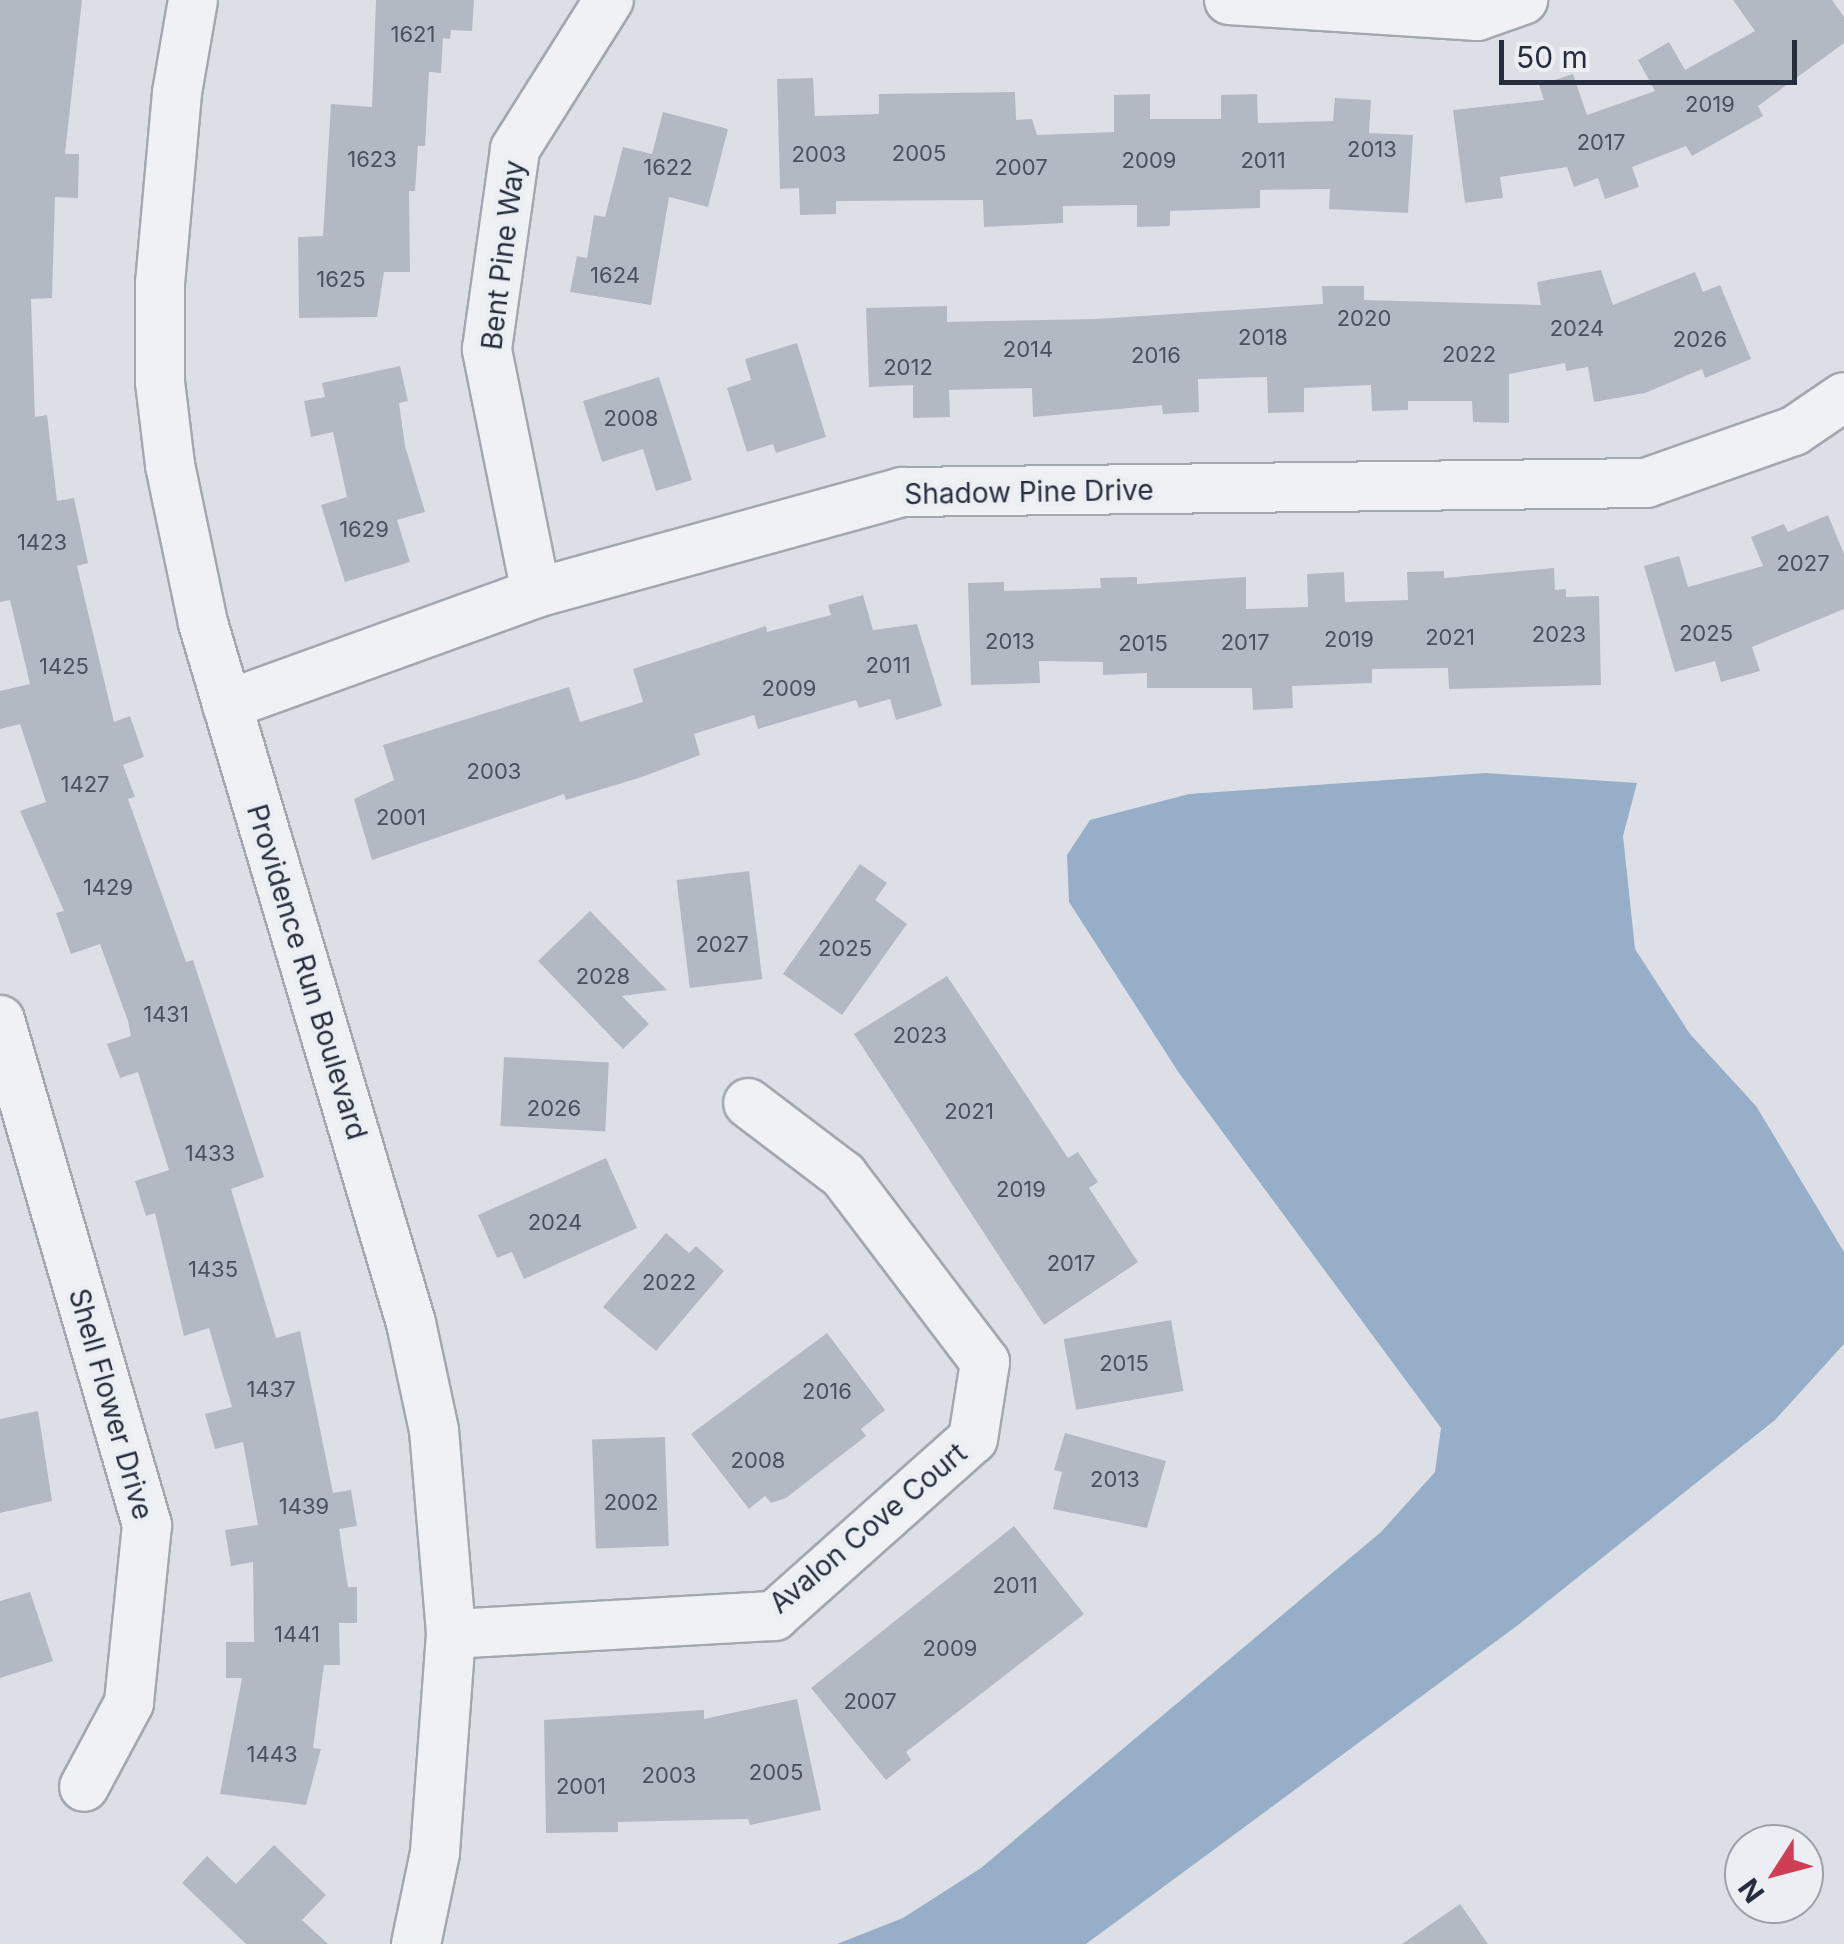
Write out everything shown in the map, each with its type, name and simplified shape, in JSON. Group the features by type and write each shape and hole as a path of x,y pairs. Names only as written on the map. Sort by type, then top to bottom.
{"street":[{"name":"Providence Run Boulevard","path":"193,0 166,189 160,382 185,544 227,706 411,1323 434,1430 451,1634 435,1853 416,1944"},
{"name":"Bent Pine Way","path":"536,593 487,349 515,149 609,0"},
{"path":"1228,0 1477,16 1522,0"},
{"name":"Shadow Pine Drive","path":"227,706 536,593 902,492 1646,483 1794,431 1844,397"},
{"name":"Shell Flower Drive","path":"0,1020 147,1525 129,1704 84,1787"},
{"name":"Avalon Cove Court","path":"451,1634 774,1616 973,1439 986,1362 843,1175 748,1103"}],"water":[{"path":"1486,773 1637,783 1623,836 1635,949 1690,1034 1756,1106 1844,1252 1844,1344 1775,1420 1518,1625 1086,1944 837,1944 903,1918 981,1868 1381,1532 1435,1472 1441,1428 1179,1073 1069,902 1067,855 1090,820 1189,794"}],"building":[{"path":"0,0 82,0 65,154 79,154 78,198 55,197 52,298 31,299 35,417 47,415 57,501 74,498 88,563 77,566 114,722 130,716 144,757 123,765 135,797 128,799 186,962 193,960 264,1177 231,1189 276,1338 300,1331 333,1493 351,1490 357,1526 339,1529 348,1587 357,1587 357,1623 339,1623 340,1665 324,1665 313,1748 321,1749 306,1805 220,1794 242,1678 226,1678 226,1642 254,1642 253,1562 231,1566 225,1530 258,1525 243,1442 215,1449 205,1414 232,1407 209,1328 184,1336 155,1213 146,1216 135,1181 169,1170 138,1072 120,1078 107,1044 131,1036 128,1021 100,944 71,954 56,913 64,911 20,811 46,802 20,724 0,729 0,691 30,684 10,600 0,602"},
{"path":"376,0 474,0 472,31 451,30 450,39 443,38 441,73 429,72 425,146 418,146 415,191 409,191 410,272 384,272 377,317 299,318 298,237 323,236 331,104 372,107"},
{"path":"1733,0 1832,0 1844,17 1844,43 1758,106 1763,116 1692,156 1686,146 1632,167 1639,187 1605,199 1598,178 1574,187 1567,167 1500,177 1503,198 1465,203 1453,110 1544,100 1539,85 1573,74 1587,115 1655,91 1638,60 1669,42 1685,70 1755,31"},
{"path":"813,78 815,116 879,114 879,94 1015,92 1016,120 1032,119 1037,135 1114,132 1114,95 1150,94 1150,119 1221,119 1221,95 1257,94 1258,123 1333,121 1335,98 1371,100 1369,133 1413,135 1408,213 1329,209 1330,189 1260,190 1260,208 1170,211 1170,226 1137,227 1137,205 1063,206 1063,223 984,227 983,200 836,201 836,214 800,215 799,188 780,189 777,79"},
{"path":"663,112 728,129 708,207 669,197 651,305 570,292 577,256 587,258 594,215 605,217 623,147 652,154"},
{"path":"1601,270 1613,305 1695,272 1703,292 1720,285 1751,359 1705,378 1702,369 1645,393 1594,402 1588,367 1566,371 1565,363 1509,374 1509,423 1473,422 1472,401 1408,401 1408,410 1372,411 1371,385 1304,388 1304,412 1268,413 1267,377 1198,379 1199,412 1163,414 1162,405 1033,417 1032,388 949,390 950,417 913,418 913,385 869,387 866,308 947,306 947,322 1097,319 1323,304 1322,286 1364,286 1364,300 1541,305 1537,282"},
{"path":"797,343 826,437 776,453 773,444 747,452 727,388 751,380 745,359"},
{"path":"400,366 408,401 399,403 405,446 425,512 397,520 410,562 345,582 321,505 347,497 333,432 311,437 304,401 325,397 322,383"},
{"path":"659,377 692,480 656,491 643,449 602,462 583,401"},
{"path":"1828,515 1844,554 1844,609 1752,647 1760,671 1721,682 1715,661 1675,672 1644,566 1679,556 1688,587 1763,566 1751,537 1784,524 1788,532"},
{"path":"1554,568 1555,590 1566,589 1566,597 1599,596 1601,685 1449,689 1448,668 1372,669 1372,683 1292,686 1293,708 1253,710 1252,688 1147,688 1147,673 1103,675 1103,662 1039,661 1040,683 971,685 968,583 1004,582 1004,591 1101,588 1100,578 1137,577 1137,584 1246,577 1246,609 1308,607 1307,574 1344,572 1345,602 1408,600 1407,572 1444,571 1444,578"},
{"path":"863,595 873,630 917,624 942,706 896,720 890,699 859,708 856,700 758,729 754,715 694,734 700,755 566,800 564,794 372,860 354,799 394,780 383,745 569,687 580,722 643,702 633,669 766,626 767,632 831,615 828,605"},
{"path":"860,864 887,883 875,900 907,924 842,1015 783,974"},
{"path":"749,871 762,979 690,988 677,880"},
{"path":"590,911 667,990 622,996 649,1024 623,1049 538,961"},
{"path":"947,976 1068,1158 1078,1152 1098,1182 1089,1188 1138,1262 1044,1325 854,1034"},
{"path":"504,1057 609,1062 605,1131 500,1126"},
{"path":"606,1158 637,1228 524,1279 512,1252 497,1258 478,1215"},
{"path":"666,1233 689,1253 696,1246 724,1271 656,1351 603,1307"},
{"path":"1171,1320 1184,1391 1076,1410 1064,1339"},
{"path":"827,1333 885,1410 861,1429 866,1436 786,1498 771,1503 765,1496 749,1509 691,1434"},
{"path":"38,1411 52,1501 0,1513 0,1419"},
{"path":"1065,1433 1166,1461 1147,1528 1053,1509 1062,1472 1054,1470"},
{"path":"665,1437 669,1546 596,1548 592,1440"},
{"path":"1014,1526 1084,1614 906,1752 911,1760 886,1780 811,1688"},
{"path":"30,1592 53,1661 0,1678 0,1601"},
{"path":"797,1699 821,1810 750,1825 748,1819 618,1822 618,1832 546,1833 544,1720 704,1710 704,1719"},
{"path":"274,1845 326,1895 302,1920 328,1944 246,1944 182,1883 207,1856 236,1884"},
{"path":"1460,1904 1488,1944 1402,1944"}]}
